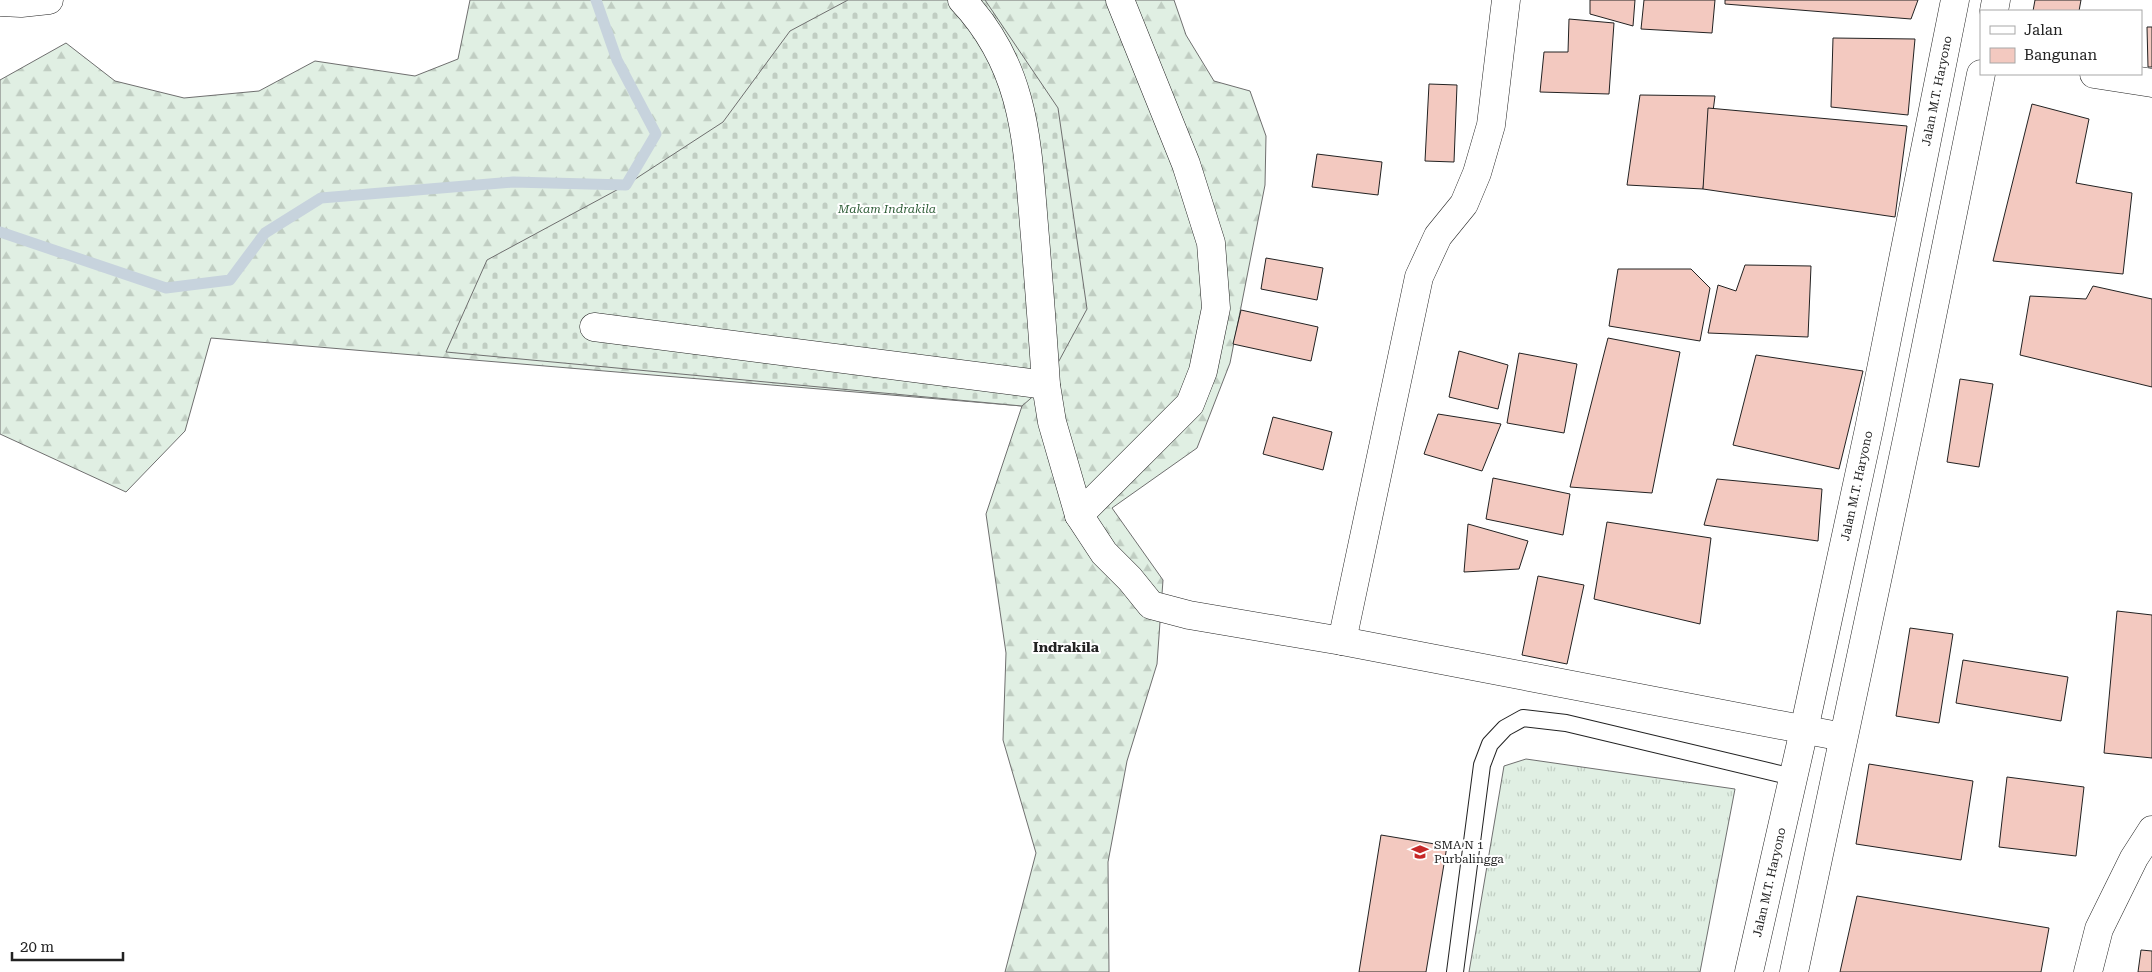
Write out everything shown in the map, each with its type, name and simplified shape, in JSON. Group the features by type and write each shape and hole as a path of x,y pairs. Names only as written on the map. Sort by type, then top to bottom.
{"street":[{"path":"0,2 20,3 49,0"},
{"path":"962,0 979,18 996,44 1019,103 1028,147 1046,385 1052,422 1079,515 1104,553 1130,579 1151,605 1189,615 1342,641 1843,737"},
{"path":"1079,515 1190,404 1203,371 1216,308 1211,243 1186,164 1120,0"},
{"path":"1342,641 1419,277 1438,236 1464,204 1477,173 1492,124 1506,0"},
{"name":"Jalan M.T. Haryono","path":"1749,972 1794,777 1871,419 1955,0"},
{"path":"1794,972 1981,75"},
{"path":"2100,75 2152,83"},
{"path":"594,327 1046,385"},
{"path":"2088,972 2099,929 2134,858 2152,830"}],"lane":[{"path":"1454,972 1482,765 1490,744 1505,728 1523,718 1566,723 1794,777"}],"green space":[{"path":"470,0 1174,0 1186,35 1214,81 1250,91 1266,136 1265,185 1230,363 1197,448 1112,508 1163,580 1157,664 1127,761 1108,862 1109,972 1005,972 1036,853 1003,740 1006,653 986,514 1022,406 211,338 185,431 126,492 0,434 0,80 66,43 115,81 184,98 259,91 315,61 415,76 458,59"},
{"name":"Makam Indrakila","path":"848,0 985,0 1058,108 1087,309 1046,385 1022,406 446,352 487,260 626,185 723,122 790,31"},
{"path":"1526,759 1735,789 1700,972 1469,972 1504,766"}],"building":[{"path":"1590,0 1635,0 1633,26 1590,14"},
{"path":"1644,0 1715,0 1712,33 1641,29"},
{"path":"1725,0 1918,0 1911,19 1725,4"},
{"path":"2035,0 2081,0 2079,10 2033,10"},
{"path":"1569,19 1614,23 1609,94 1540,92 1544,52 1568,52"},
{"path":"2147,27 2152,27 2152,67 2148,67"},
{"path":"1833,38 1915,39 1908,115 1831,107"},
{"path":"1429,84 1457,85 1454,162 1425,161"},
{"path":"1640,95 1715,96 1703,189 1627,185"},
{"path":"2032,104 2089,119 2076,183 2132,193 2123,274 1993,261"},
{"path":"1708,108 1907,126 1895,217 1703,189"},
{"path":"1317,154 1382,162 1378,195 1312,187"},
{"path":"1266,258 1323,268 1317,300 1261,289"},
{"path":"1745,265 1811,266 1808,337 1708,333 1718,285 1736,291"},
{"path":"1618,269 1691,269 1710,288 1700,341 1609,326"},
{"path":"2093,286 2152,299 2152,387 2020,355 2030,296 2086,299"},
{"path":"1241,310 1318,327 1311,361 1233,344"},
{"path":"1608,338 1680,352 1652,493 1570,487"},
{"path":"1459,351 1508,365 1498,409 1449,397"},
{"path":"1519,353 1577,364 1564,433 1507,423"},
{"path":"1756,355 1863,371 1839,469 1733,445"},
{"path":"1960,379 1993,384 1979,467 1947,462"},
{"path":"1438,414 1501,424 1482,471 1424,454"},
{"path":"1273,417 1332,432 1323,470 1263,454"},
{"path":"1493,478 1570,494 1563,535 1486,519"},
{"path":"1717,479 1822,489 1818,541 1704,525"},
{"path":"1607,522 1711,538 1700,624 1594,599"},
{"path":"1468,524 1528,541 1519,569 1464,572"},
{"path":"1538,576 1584,585 1567,664 1522,655"},
{"path":"2117,611 2152,615 2152,758 2104,753"},
{"path":"1910,628 1953,634 1939,723 1896,716"},
{"path":"1963,660 2068,677 2061,721 1956,703"},
{"path":"1869,764 1973,781 1961,860 1856,844"},
{"path":"2007,777 2084,787 2076,856 1999,847"},
{"path":"1381,835 1447,846 1426,972 1359,972"},
{"path":"1857,896 2049,928 2041,972 1840,972"},
{"path":"2141,950 2152,951 2152,972 2138,972"}],"waterway":[{"path":"0,232 166,288 230,280 265,233 321,198 513,182 626,185 656,134 617,60 596,0"}],"place":[{"name":"SMA N 1 Purbalingga","path":"1420,852"}],"district":[{"name":"Indrakila","path":"1066,647"}]}
